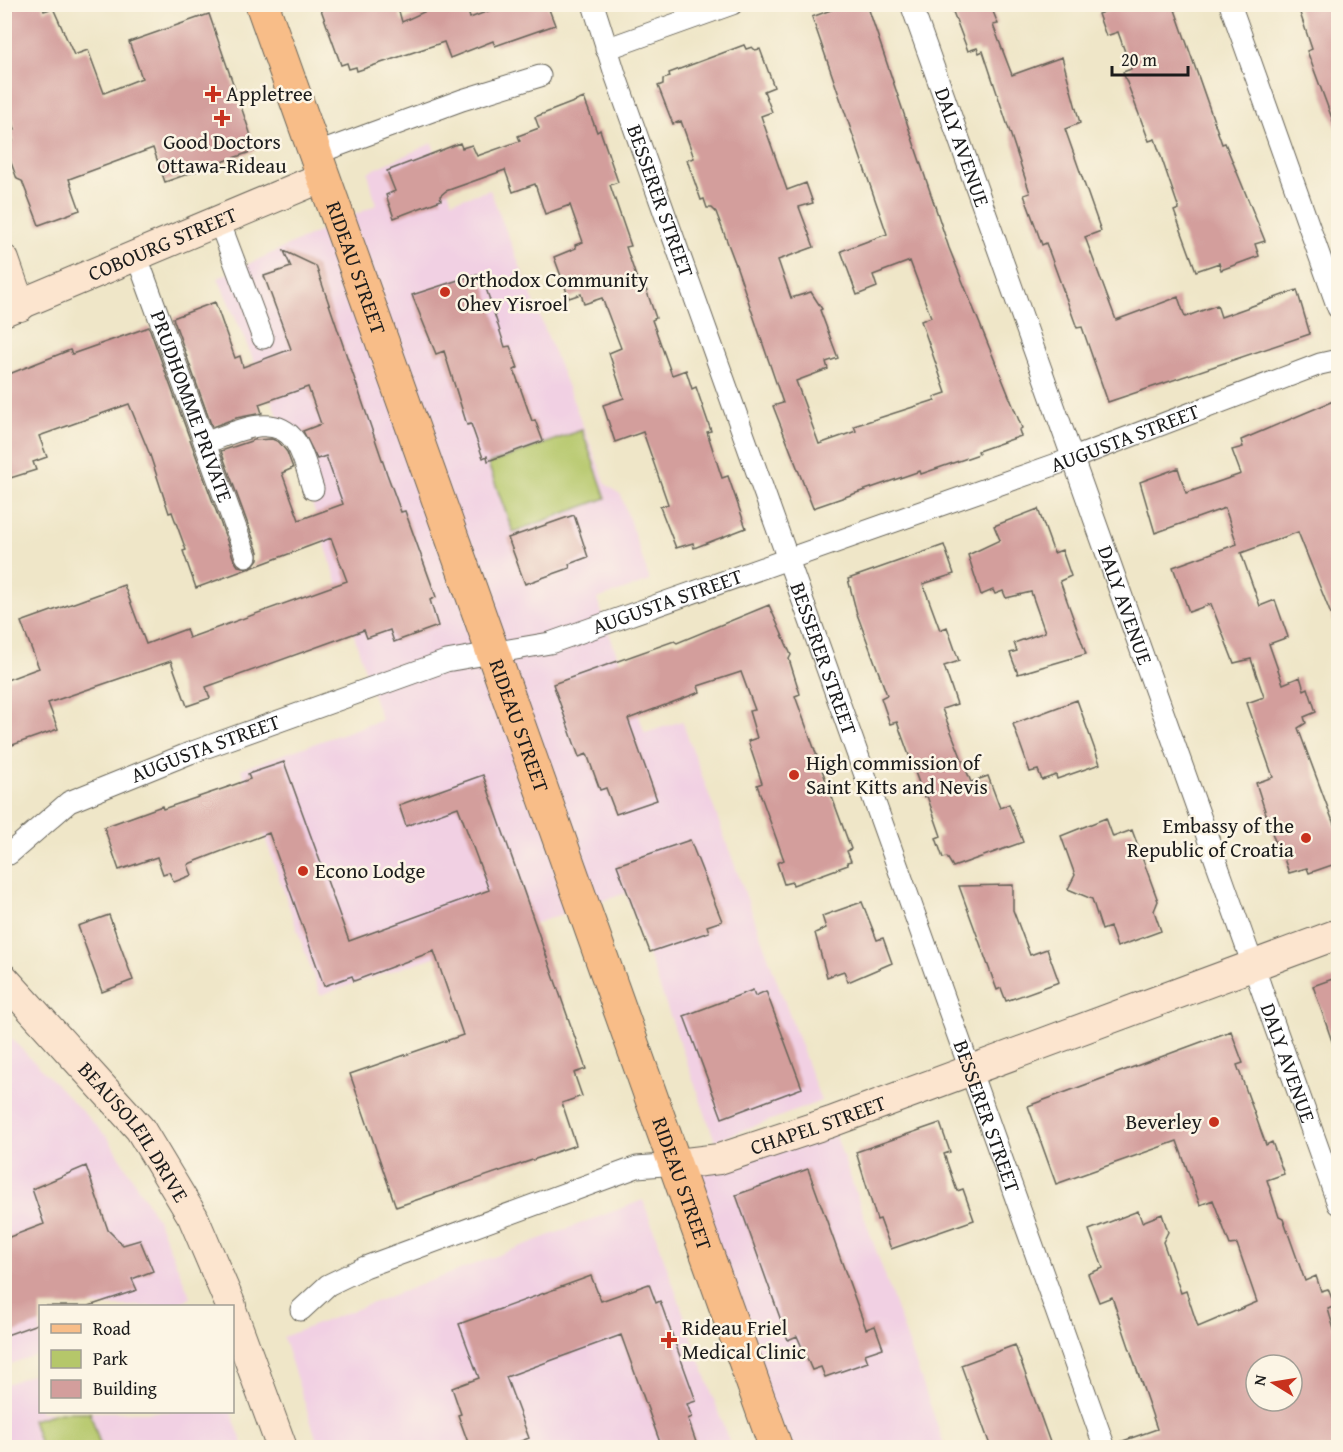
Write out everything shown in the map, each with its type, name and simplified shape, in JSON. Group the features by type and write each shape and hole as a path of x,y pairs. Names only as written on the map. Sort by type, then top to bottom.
{"main road":[{"name":"RIDEAU STREET","path":"262,4 677,1164 776,1448"}],"street":[{"name":"BESSERER STREET","path":"593,4 606,49 1105,1448"},
{"path":"606,49 732,4"},
{"name":"DALY AVENUE","path":"910,4 1338,1204"},
{"path":"1230,4 1338,308"},
{"name":"COBOURG STREET","path":"12,309 219,221 319,165 462,100 540,76"},
{"path":"219,221 262,338"},
{"name":"PRUDHOMME PRIVATE","path":"137,256 246,556"},
{"path":"4,261 12,309"},
{"name":"AUGUSTA STREET","path":"9,854 69,802 190,753 446,661 550,643 790,560 1071,459 1320,364 1338,360"},
{"path":"205,442 261,424 280,429 295,441 313,489"},
{"name":"CHAPEL STREET","path":"301,1310 328,1285 365,1267 637,1167 718,1159 831,1122 1338,934"},
{"name":"BEAUSOLEIL DRIVE","path":"4,979 140,1129 193,1217 231,1305"},
{"path":"234,1317 282,1448"}],"shaded area":[{"path":"432,143 452,201 490,190 606,484 621,495 650,581 597,599 645,733 682,721 821,1101 715,1141 626,893 320,995 241,769 381,720 302,472 218,278 376,205 368,172"},
{"path":"5,1032 108,1138 157,1219 191,1298 172,1305 39,1305 39,1353 5,1366"},
{"path":"831,1122 945,1447 776,1447 677,1164"},
{"path":"643,1200 731,1447 319,1447 283,1337"},
{"path":"39,1371 39,1413 231,1413 244,1447 5,1447 4,1385"}],"green space":[{"path":"582,430 606,498 513,532 488,464"},
{"path":"56,1413 90,1413 101,1447 41,1447 32,1420"}],"building":[{"path":"25,4 42,4 44,11 53,8 74,55 88,50 104,93 142,78 129,42 209,14 256,150 165,182 153,148 69,179 80,210 39,225 22,181 17,179 6,149 13,141 9,131 15,129 4,99 4,12"},
{"path":"319,4 397,4 402,22 441,4 466,4 470,18 507,4 547,4 555,25 495,46 493,41 450,58 444,42 357,71 356,67 349,69 347,63 341,65"},
{"path":"847,4 867,4 949,248 1022,428 1019,430 1021,436 978,451 979,454 921,474 920,471 813,508 773,406 783,403 736,265 716,212 712,208 707,208 704,199 701,200 687,160 694,158 681,121 673,124 658,86 663,84 663,79 670,77 669,73 744,45 746,49 752,47 755,50 760,49 774,87 764,91 772,112 761,116 787,190 806,183 813,203 799,207 814,247 778,260 791,298 811,292 822,309 820,310 838,358 826,362 828,369 796,381 819,444 856,431 854,426 935,400 934,397 946,393 921,321 931,317 910,261 873,275 877,287 857,295 841,251 887,234 812,17"},
{"path":"950,4 990,4 998,24 993,25 1012,75 1062,57 1080,123 1065,129 1101,231 1085,237 1116,320 1178,297 1185,317 1217,305 1221,317 1297,290 1310,334 1108,402 1082,327 1077,328 1046,243 1042,245 1024,195 1030,193 983,51 979,53 977,48 968,51"},
{"path":"1124,4 1173,4 1222,144 1225,143 1265,241 1255,244 1259,256 1221,270 1219,263 1196,271 1174,211 1179,209 1155,139 1149,141 1123,72 1131,69 1118,32 1106,36 1098,14"},
{"path":"1297,4 1338,4 1338,129 1336,129 1307,51 1312,49"},
{"path":"584,98 597,132 600,130 618,182 610,185 631,246 626,247 641,291 646,289 656,318 652,320 672,375 686,370 692,389 696,387 711,431 707,432 722,478 728,476 746,528 694,548 693,543 676,548 660,507 668,504 643,432 615,442 603,405 624,398 609,353 621,348 602,298 584,304 581,294 569,298 554,257 576,248 575,245 583,242 570,205 545,214 535,184 513,192 505,170 446,191 440,196 441,200 394,218 386,195 395,191 387,171 460,143 462,148 472,145 477,156 520,141 518,136 539,128 535,117"},
{"path":"284,251 316,266 387,474 401,512 405,511 436,597 430,600 438,626 394,642 390,630 367,638 364,630 206,687 210,698 187,706 171,661 48,703 58,729 4,748 4,681 39,668 21,622 124,585 146,644 186,629 189,638 347,581 331,538 251,568 258,559 258,552 221,451 254,440 272,439 279,442 287,452 293,468 282,473 299,520 343,504 326,456 317,459 303,431 321,424 308,387 259,404 262,413 236,418 212,427 173,318 215,302 235,358 240,356 243,367 291,349 264,276 291,267"},
{"path":"477,274 481,283 484,282 505,347 510,346 518,368 514,370 532,421 535,420 543,441 488,461 487,456 483,458 471,424 467,425 444,351 436,354 412,295"},
{"path":"149,327 234,560 238,566 250,568 196,588 183,551 186,550 172,512 169,513 150,455 129,404 39,436 47,457 33,462 36,470 4,480 4,376 70,350 72,354"},
{"path":"1338,399 1338,627 1336,627 1298,532 1241,553 1260,606 1275,600 1288,637 1269,644 1283,684 1300,677 1304,690 1308,688 1316,712 1304,717 1306,723 1298,728 1338,835 1338,863 1309,873 1307,868 1289,873 1281,850 1278,851 1256,783 1273,777 1247,703 1264,697 1251,659 1234,663 1211,604 1189,612 1173,567 1237,544 1225,508 1155,533 1140,482 1178,468 1186,493 1241,474 1232,450 1243,447 1241,440"},
{"path":"1038,509 1054,553 1062,550 1071,576 1060,581 1086,654 1018,674 1010,653 1017,651 1014,643 1045,632 1031,592 1006,598 1003,591 995,594 993,590 981,595 968,555 1000,540 994,526"},
{"path":"574,515 588,557 569,564 570,568 525,584 508,538"},
{"path":"944,545 954,574 923,584 940,630 947,627 959,661 944,666 957,704 942,709 971,782 988,776 1000,808 1009,804 1023,842 953,867 947,857 943,858 936,838 941,836 927,796 924,797 897,722 890,724 881,698 887,695 857,614 848,579"},
{"path":"769,605 791,655 789,659 800,694 795,696 851,849 847,851 851,861 847,862 848,865 793,885 792,882 784,884 777,863 784,860 757,785 762,783 748,741 757,738 749,711 755,710 741,672 698,686 700,692 628,719 657,800 616,814 606,788 600,790 587,754 579,757 553,684 674,641 677,643"},
{"path":"1077,700 1100,764 1057,779 1056,775 1042,780 1038,770 1030,772 1013,724"},
{"path":"284,762 349,941 489,890 458,807 406,826 399,805 483,775 586,1069 574,1073 582,1096 562,1103 576,1145 396,1207 350,1074 463,1035 434,951 354,981 352,976 324,986 269,833 191,863 188,865 192,875 174,882 169,872 163,874 157,857 119,870 104,827 162,806 163,809 228,787 250,779 248,774"},
{"path":"1106,818 1113,837 1132,830 1158,901 1154,911 1161,931 1117,947 1110,927 1102,930 1092,899 1068,889 1075,875 1061,836"},
{"path":"690,840 722,921 707,926 709,932 650,952 617,865"},
{"path":"1013,885 1013,910 1030,955 1047,949 1059,982 1006,1001 1001,988 997,990 959,886"},
{"path":"862,902 877,940 883,938 892,963 848,982 844,971 827,977 815,933 826,928 822,916"},
{"path":"109,915 133,980 102,992 78,926"},
{"path":"1338,977 1338,1049 1335,1050 1313,986"},
{"path":"753,990 755,996 766,991 802,1088 722,1118 684,1016"},
{"path":"1231,1031 1243,1063 1237,1065 1266,1145 1272,1142 1284,1174 1267,1180 1279,1217 1283,1219 1305,1281 1316,1276 1321,1291 1328,1289 1335,1306 1328,1309 1338,1343 1338,1448 1117,1448 1117,1443 1157,1429 1112,1297 1099,1302 1088,1274 1103,1268 1089,1230 1138,1211 1142,1222 1162,1214 1168,1232 1163,1242 1181,1293 1186,1291 1198,1327 1257,1302 1237,1244 1230,1245 1213,1200 1200,1205 1177,1141 1056,1184 1028,1106"},
{"path":"940,1123 950,1152 944,1154 957,1191 963,1189 974,1220 891,1249 880,1219 877,1220 856,1152"},
{"path":"86,1166 108,1230 123,1245 140,1240 153,1271 132,1279 137,1290 92,1305 39,1305 39,1323 4,1336 4,1239 44,1224 32,1189"},
{"path":"808,1169 866,1329 875,1326 883,1348 865,1354 868,1362 825,1377 821,1367 812,1370 797,1336 788,1340 736,1195"},
{"path":"591,1276 601,1301 649,1284 656,1303 660,1301 696,1401 687,1404 692,1417 688,1419 698,1448 662,1448 621,1335 506,1377 529,1438 503,1448 470,1448 458,1415 461,1414 452,1388 479,1378 459,1324"},
{"path":"1015,1345 1052,1448 991,1448 961,1365"}],"place":[{"name":"Appletree","path":"213,94"},
{"name":"Good Doctors Ottawa-Rideau","path":"222,118"},
{"name":"Orthodox Community Ohev Yisroel","path":"445,292"},
{"name":"High commission of Saint Kitts and Nevis","path":"794,775"},
{"name":"Embassy of the Republic of Croatia","path":"1306,838"},
{"name":"Econo Lodge","path":"303,871"},
{"name":"Beverley","path":"1214,1122"},
{"name":"Rideau Friel Medical Clinic","path":"669,1340"}]}
